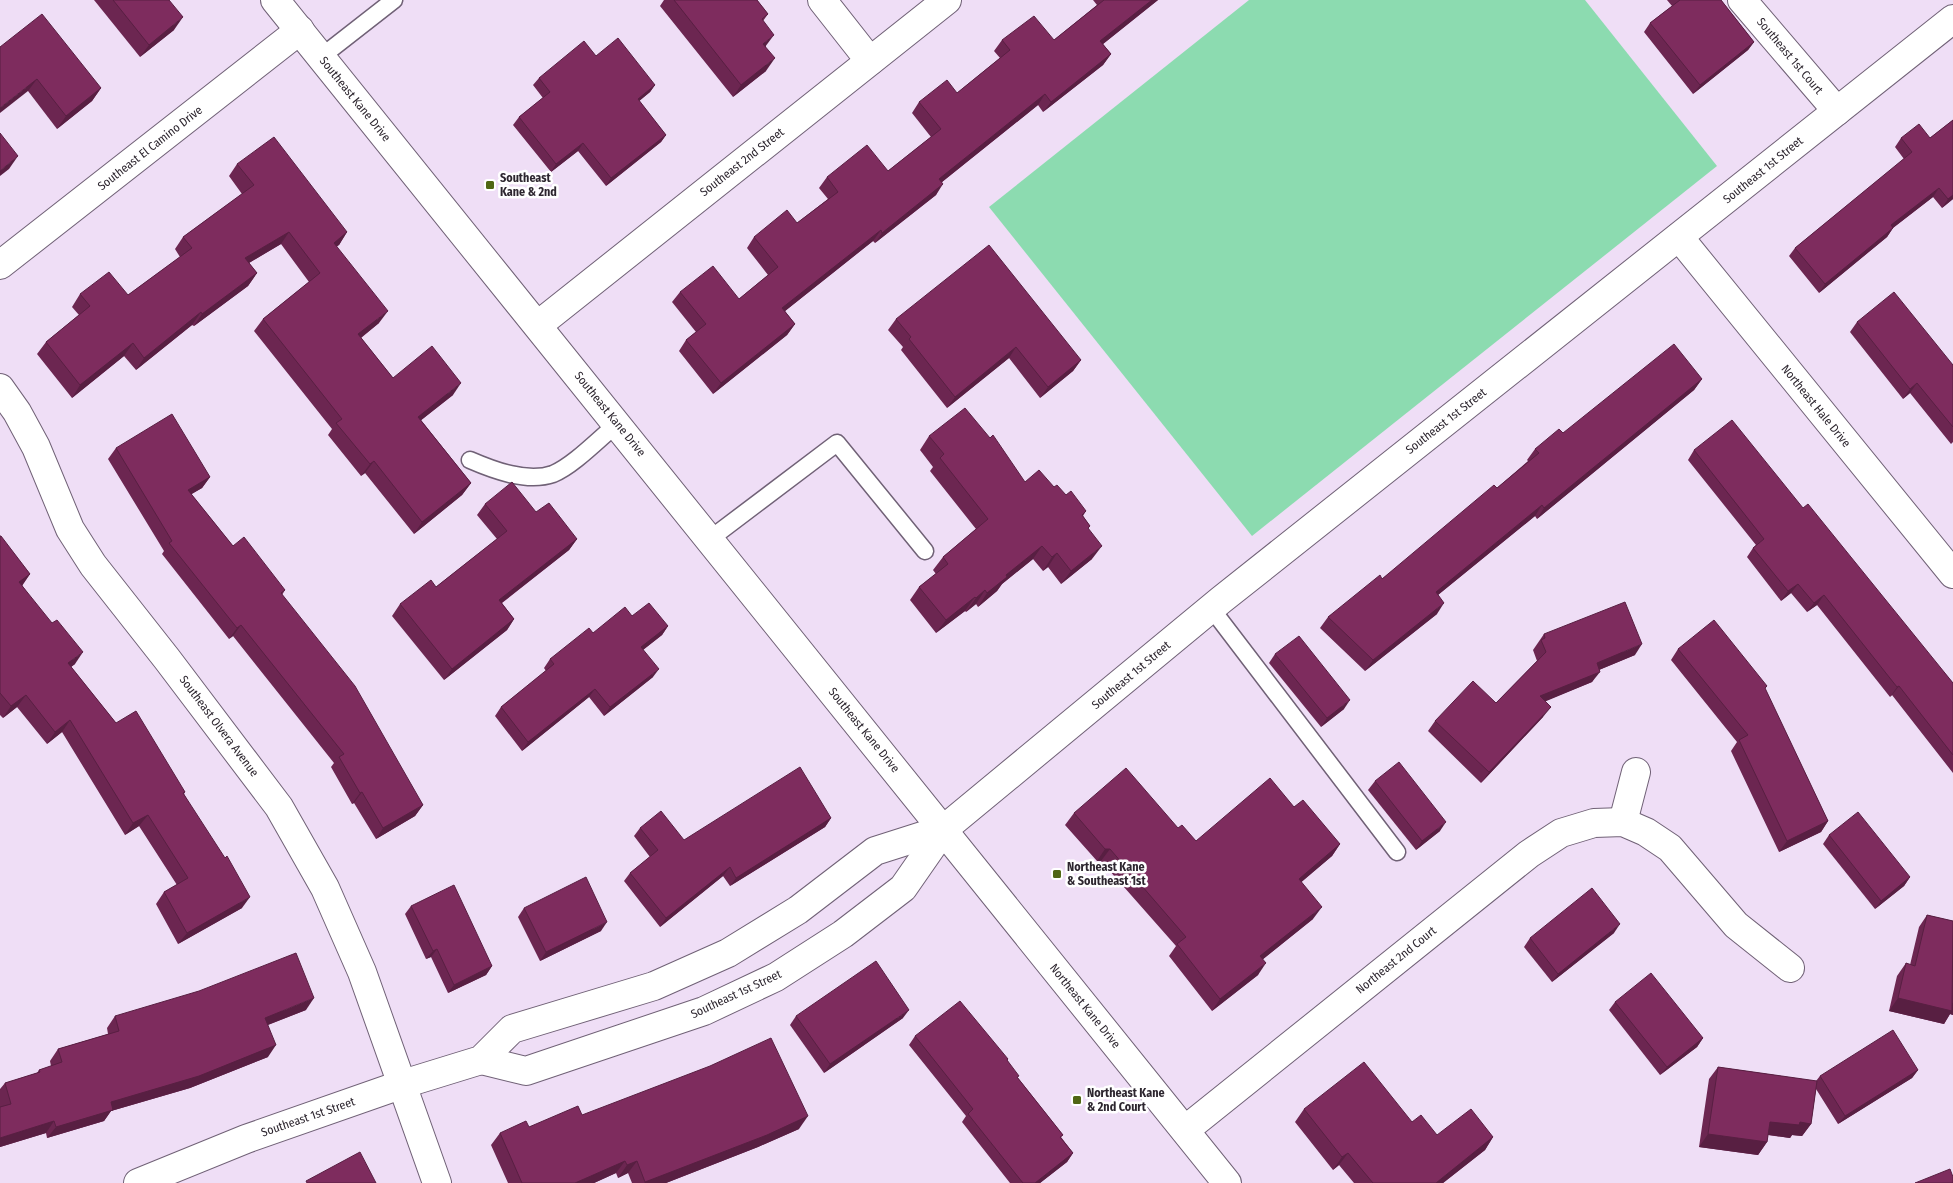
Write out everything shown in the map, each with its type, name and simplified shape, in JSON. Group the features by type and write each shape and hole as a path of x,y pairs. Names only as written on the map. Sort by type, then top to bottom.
{"street":[{"name":"Southeast Kane Drive","path":"275,0 944,829"},
{"path":"822,0 870,61"},
{"name":"Southeast 2nd Street","path":"538,325 947,0"},
{"name":"Southeast 1st Court","path":"1742,0 1836,111"},
{"name":"Southeast 1st Street","path":"481,1060 526,1071 704,1012 776,978 842,934 903,888 944,829 1211,608 1953,19"},
{"name":"Southeast El Camino Drive","path":"0,265 300,30"},
{"name":"Northeast Hale Drive","path":"1679,237 1953,574"},
{"name":"Southeast Olvera Avenue","path":"0,388 17,412 36,447 70,530 93,565 196,696 279,807 325,888 362,972 437,1183"},
{"path":"1623,822 1636,772"},
{"name":"Northeast 2nd Court","path":"1185,1130 1529,854 1561,833 1594,823 1623,822 1646,832 1670,848 1736,925 1790,968"},
{"name":"Southeast 1st Street","path":"138,1183 246,1139 403,1084 481,1060 512,1029 654,986 728,952 798,910 875,851 944,829"},
{"name":"Northeast Kane Drive","path":"944,829 1227,1183"}],"lane":[{"path":"321,58 394,0"},
{"path":"470,460 506,474 536,476 552,474 567,466 617,424"},
{"path":"710,539 836,443 925,551"},
{"path":"1211,608 1397,852"}],"green space":[{"path":"1249,0 1585,0 1717,166 1252,536 989,207"}],"building":[{"path":"113,0 169,0 183,17 149,45"},
{"path":"674,0 757,0 768,14 762,19 774,35 763,44 775,58 741,85"},
{"path":"1104,0 1152,0 1100,41 1111,54 1051,102 1045,94 939,179 943,184 882,233 881,230 782,308 795,324 721,383 686,340 706,324 680,292 713,266 739,299 778,267 754,237 787,210 797,223 838,192 827,177 867,145 888,171 941,129 919,102 947,80 957,93 1010,50 1002,40 1034,16 1054,40"},
{"path":"1680,0 1721,0 1754,42 1700,85 1650,23"},
{"path":"42,14 101,88 66,116 37,79 0,108 0,47"},
{"path":"618,38 655,85 638,99 666,135 611,178 583,143 556,164 519,117 550,92 539,78 584,41 596,56"},
{"path":"1953,120 1953,195 1948,199 1939,188 1891,225 1893,228 1825,284 1795,248 1912,152 1901,138 1919,124 1930,138"},
{"path":"0,133 18,156 0,171"},
{"path":"274,137 347,232 334,243 388,311 358,334 393,378 432,346 461,383 418,417 471,483 422,522 374,461 370,464 336,423 342,419 263,319 320,273 289,232 245,258 257,273 202,314 201,312 144,358 133,343 80,385 46,342 90,306 80,294 109,272 128,295 192,248 183,237 254,185 237,164"},
{"path":"989,245 1081,360 1048,387 1016,347 955,397 909,339 911,337 896,319"},
{"path":"1894,292 1953,365 1953,427 1917,383 1910,389 1857,322"},
{"path":"1674,344 1702,379 1544,508 1542,505 1436,592 1444,603 1373,660 1328,617 1380,575 1382,579 1494,485 1497,488 1539,453 1535,449 1559,429 1563,433"},
{"path":"965,408 990,438 993,435 1025,482 1039,470 1054,487 1057,485 1066,495 1071,491 1086,511 1082,515 1090,526 1088,528 1102,546 1071,571 1057,553 1052,557 1042,546 987,593 985,590 946,620 919,587 948,564 943,557 988,519 940,458 944,454 929,436"},
{"path":"172,414 210,477 188,490 233,546 244,537 285,590 281,593 355,686 423,805 383,828 339,757 344,754 241,625 237,628 169,543 172,541 116,448"},
{"path":"1732,420 1803,508 1808,504 1953,683 1953,755 1824,595 1814,603 1798,584 1788,591 1753,548 1764,539 1694,450"},
{"path":"512,482 536,512 549,503 577,539 499,600 514,619 452,669 400,604 431,580 436,587 507,531 485,504"},
{"path":"0,536 30,574 19,582 52,623 57,620 83,652 68,663 116,723 136,711 185,792 183,793 225,858 227,856 250,897 187,933 164,892 188,878 148,815 133,823 70,720 55,732 26,695 11,706 0,693"},
{"path":"1625,602 1642,644 1597,663 1600,672 1540,696 1551,707 1489,772 1435,721 1473,681 1496,703 1546,652 1541,640 1545,638 1544,634"},
{"path":"649,603 668,626 641,647 659,669 610,707 595,689 528,742 501,707 554,664 550,659 589,628 593,633 625,607 632,616"},
{"path":"1714,620 1767,686 1765,688 1828,821 1787,841 1739,740 1748,735 1678,649"},
{"path":"1299,636 1350,700 1327,718 1275,654"},
{"path":"1399,762 1446,822 1422,841 1375,781"},
{"path":"800,767 831,818 736,878 730,867 666,918 630,873 658,850 640,828 661,811 684,840"},
{"path":"1126,768 1178,828 1182,825 1196,841 1270,778 1294,807 1303,800 1340,844 1299,879 1322,907 1260,956 1266,963 1220,999 1177,944 1186,937 1110,849 1105,849 1074,813"},
{"path":"1858,812 1910,877 1881,901 1829,835"},
{"path":"586,877 607,922 546,952 524,908"},
{"path":"454,885 492,966 454,985 437,949 433,951 411,906"},
{"path":"1592,888 1620,924 1558,974 1530,938"},
{"path":"1927,915 1953,921 1952,1011 1898,998 1906,963 1915,966"},
{"path":"296,953 314,998 265,1018 276,1045 199,1076 111,1102 113,1110 56,1127 54,1121 0,1138 0,1107 11,1104 5,1083 40,1072 39,1070 62,1062 58,1049 119,1031 115,1016 199,991"},
{"path":"876,961 909,1010 830,1064 796,1016"},
{"path":"1651,973 1703,1038 1667,1067 1615,1002"},
{"path":"960,1001 1008,1059 1019,1076 1017,1077 1063,1135 1060,1137 1073,1153 1035,1183 1023,1183 968,1114 973,1109 915,1036"},
{"path":"1893,1030 1918,1070 1845,1116 1820,1076"},
{"path":"771,1038 808,1116 767,1135 645,1182 637,1161 627,1165 625,1161 575,1183 522,1183 500,1133 526,1121 529,1127 578,1106 582,1115 710,1066"},
{"path":"1364,1062 1412,1122 1421,1115 1437,1135 1471,1109 1493,1137 1436,1183 1373,1183 1348,1153 1342,1157 1304,1109"},
{"path":"1718,1067 1817,1081 1811,1124 1800,1122 1799,1125 1770,1122 1767,1142 1708,1134"},
{"path":"360,1152 376,1183 307,1183 306,1181"},
{"path":"1950,1169 1953,1183 1915,1183"}],"place":[{"name":"Southeast Kane & 2nd","path":"490,185"},
{"name":"Northeast Kane & Southeast 1st","path":"1057,874"},
{"name":"Northeast Kane & 2nd Court","path":"1077,1100"}]}
